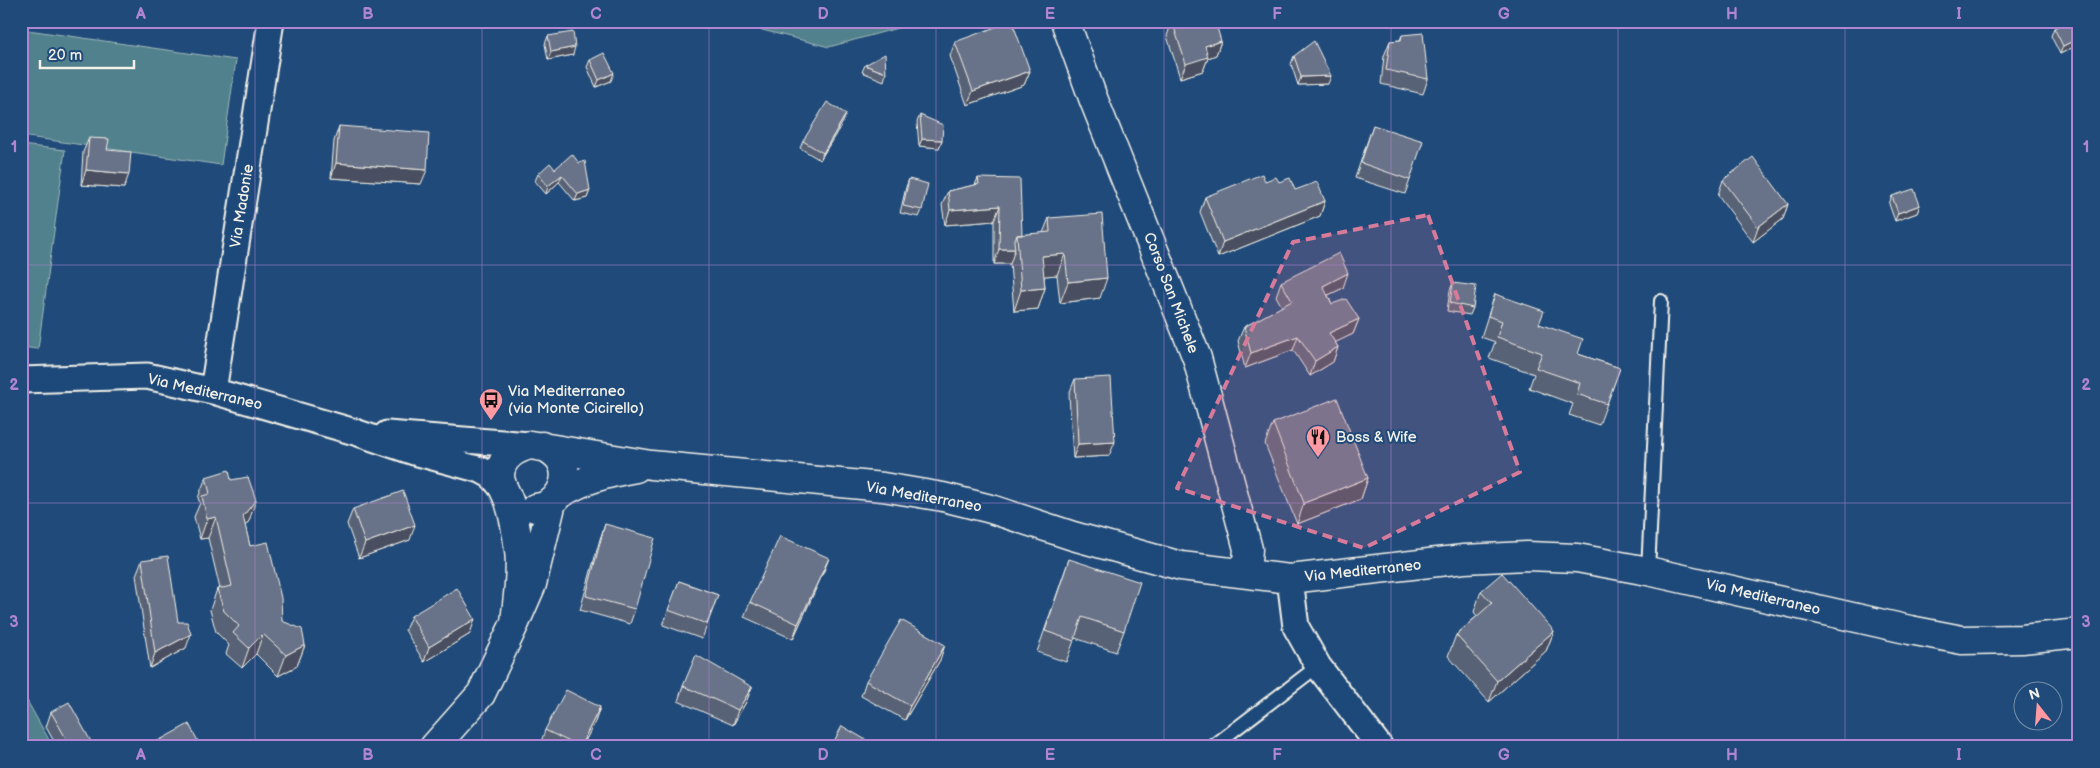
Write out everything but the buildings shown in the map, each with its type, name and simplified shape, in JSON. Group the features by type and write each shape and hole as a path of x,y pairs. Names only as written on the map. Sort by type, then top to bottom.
{"street":[{"name":"Via Madonie","path":"213,391 271,21"},
{"name":"Corso San Michele","path":"1065,21 1093,98 1197,358 1248,549 1246,573"},
{"name":"Via Mediterraneo","path":"21,380 147,376 213,391 355,432"},
{"path":"355,432 536,445 651,465"},
{"path":"355,432 414,452 481,470 492,476 505,493 518,505 529,509 541,508 578,483 602,474 651,465"},
{"path":"434,747 480,694 515,623 532,584 556,498 564,483 564,472 560,460 552,451 536,445 519,448 509,455 503,465 500,476 519,551 515,623"},
{"name":"Via Mediterraneo","path":"651,465 882,487 943,497 991,509 1072,536 1180,566 1290,579 1464,559 1527,556 1577,558 1648,571 1962,640 2022,639 2079,633"},
{"path":"1290,579 1296,627 1318,666 1380,747"}],"lane":[{"path":"1648,571 1661,301"},
{"path":"1212,747 1318,666"}],"highlighted area":[{"path":"1428,215 1520,472 1364,548 1177,488 1293,242"}],"green space":[{"path":"727,21 923,21 829,47"},
{"path":"21,29 236,60 221,165 21,136"},
{"path":"21,145 65,150 38,349 21,347"},
{"path":"21,690 53,747 21,747"}],"place":[{"name":"Via Mediterraneo (via Monte Cicirello)","path":"491,421"},
{"name":"Boss & Wife","path":"1318,458"}]}
